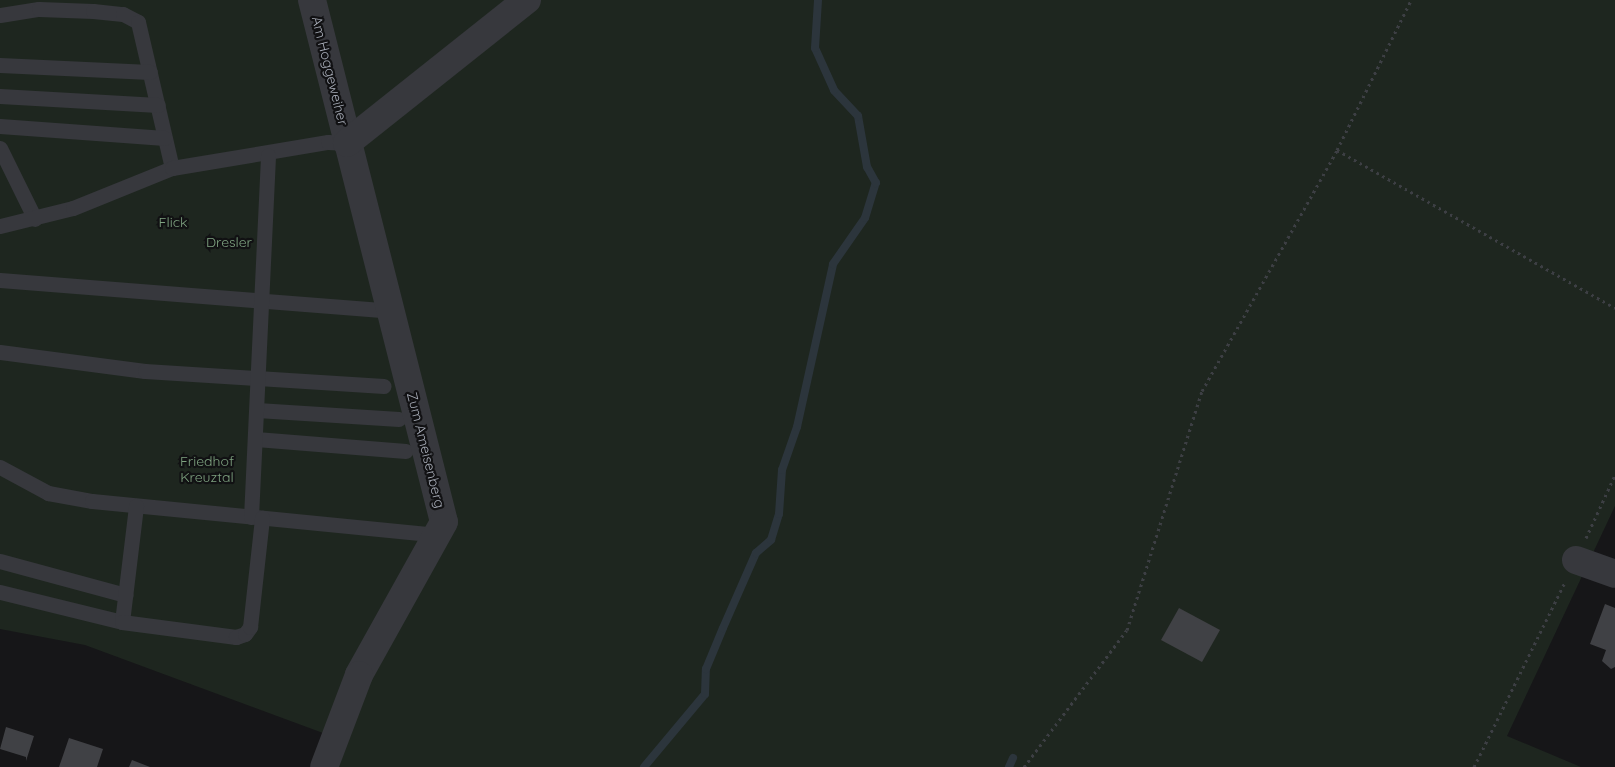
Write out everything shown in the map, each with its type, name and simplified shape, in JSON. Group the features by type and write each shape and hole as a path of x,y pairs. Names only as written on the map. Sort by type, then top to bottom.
{"street":[{"name":"Am Hoggeweiher","path":"312,0 347,142"},
{"path":"347,142 527,0"},
{"name":"Zum Ameisenberg","path":"324,767 359,676 444,522 347,142"},
{"path":"1576,560 1615,574"}],"lane":[{"path":"0,15 39,9 123,14 138,22 172,168"},
{"path":"0,65 150,72"},
{"path":"0,96 158,105"},
{"path":"0,126 165,138"},
{"path":"0,226 35,219 172,168 268,155 328,142 347,142"},
{"path":"0,148 35,219"},
{"path":"0,592 122,622 236,636 245,634 250,627 256,518 256,439 264,301 268,155"},
{"path":"0,280 391,311"},
{"path":"0,352 146,372 384,386"},
{"path":"258,410 399,418"},
{"path":"256,439 406,451"},
{"path":"0,467 48,493 136,506 437,535"},
{"path":"122,622 136,506"},
{"path":"0,561 126,595"}],"path":[{"path":"1024,767 1127,630 1202,390 1337,150 1411,0"},
{"path":"1337,150 1615,308"},
{"path":"1474,767 1576,560 1615,475"}],"green space":[{"path":"0,0 1615,0 1615,506 1507,736 1581,767 322,767 323,733 85,645 0,629"}],"building":[{"path":"1605,604 1615,608 1615,667 1611,669 1602,661 1606,650 1590,644"},
{"path":"1179,608 1220,630 1202,662 1161,640"},
{"path":"6,727 34,736 26,761 26,757 0,749"},
{"path":"69,738 103,749 97,767 59,767"},
{"path":"132,760 150,767 129,767"}],"waterway":[{"path":"644,767 705,694 706,669 723,628 756,553 771,540 779,514 782,470 797,427 833,264 865,218 876,183 867,167 858,116 834,90 815,48 818,0"},
{"path":"1009,767 1013,758"}],"park label":[{"name":"Flick","path":"173,222"},
{"name":"Dresler","path":"229,242"},
{"name":"Friedhof Kreuztal","path":"207,470"}]}
